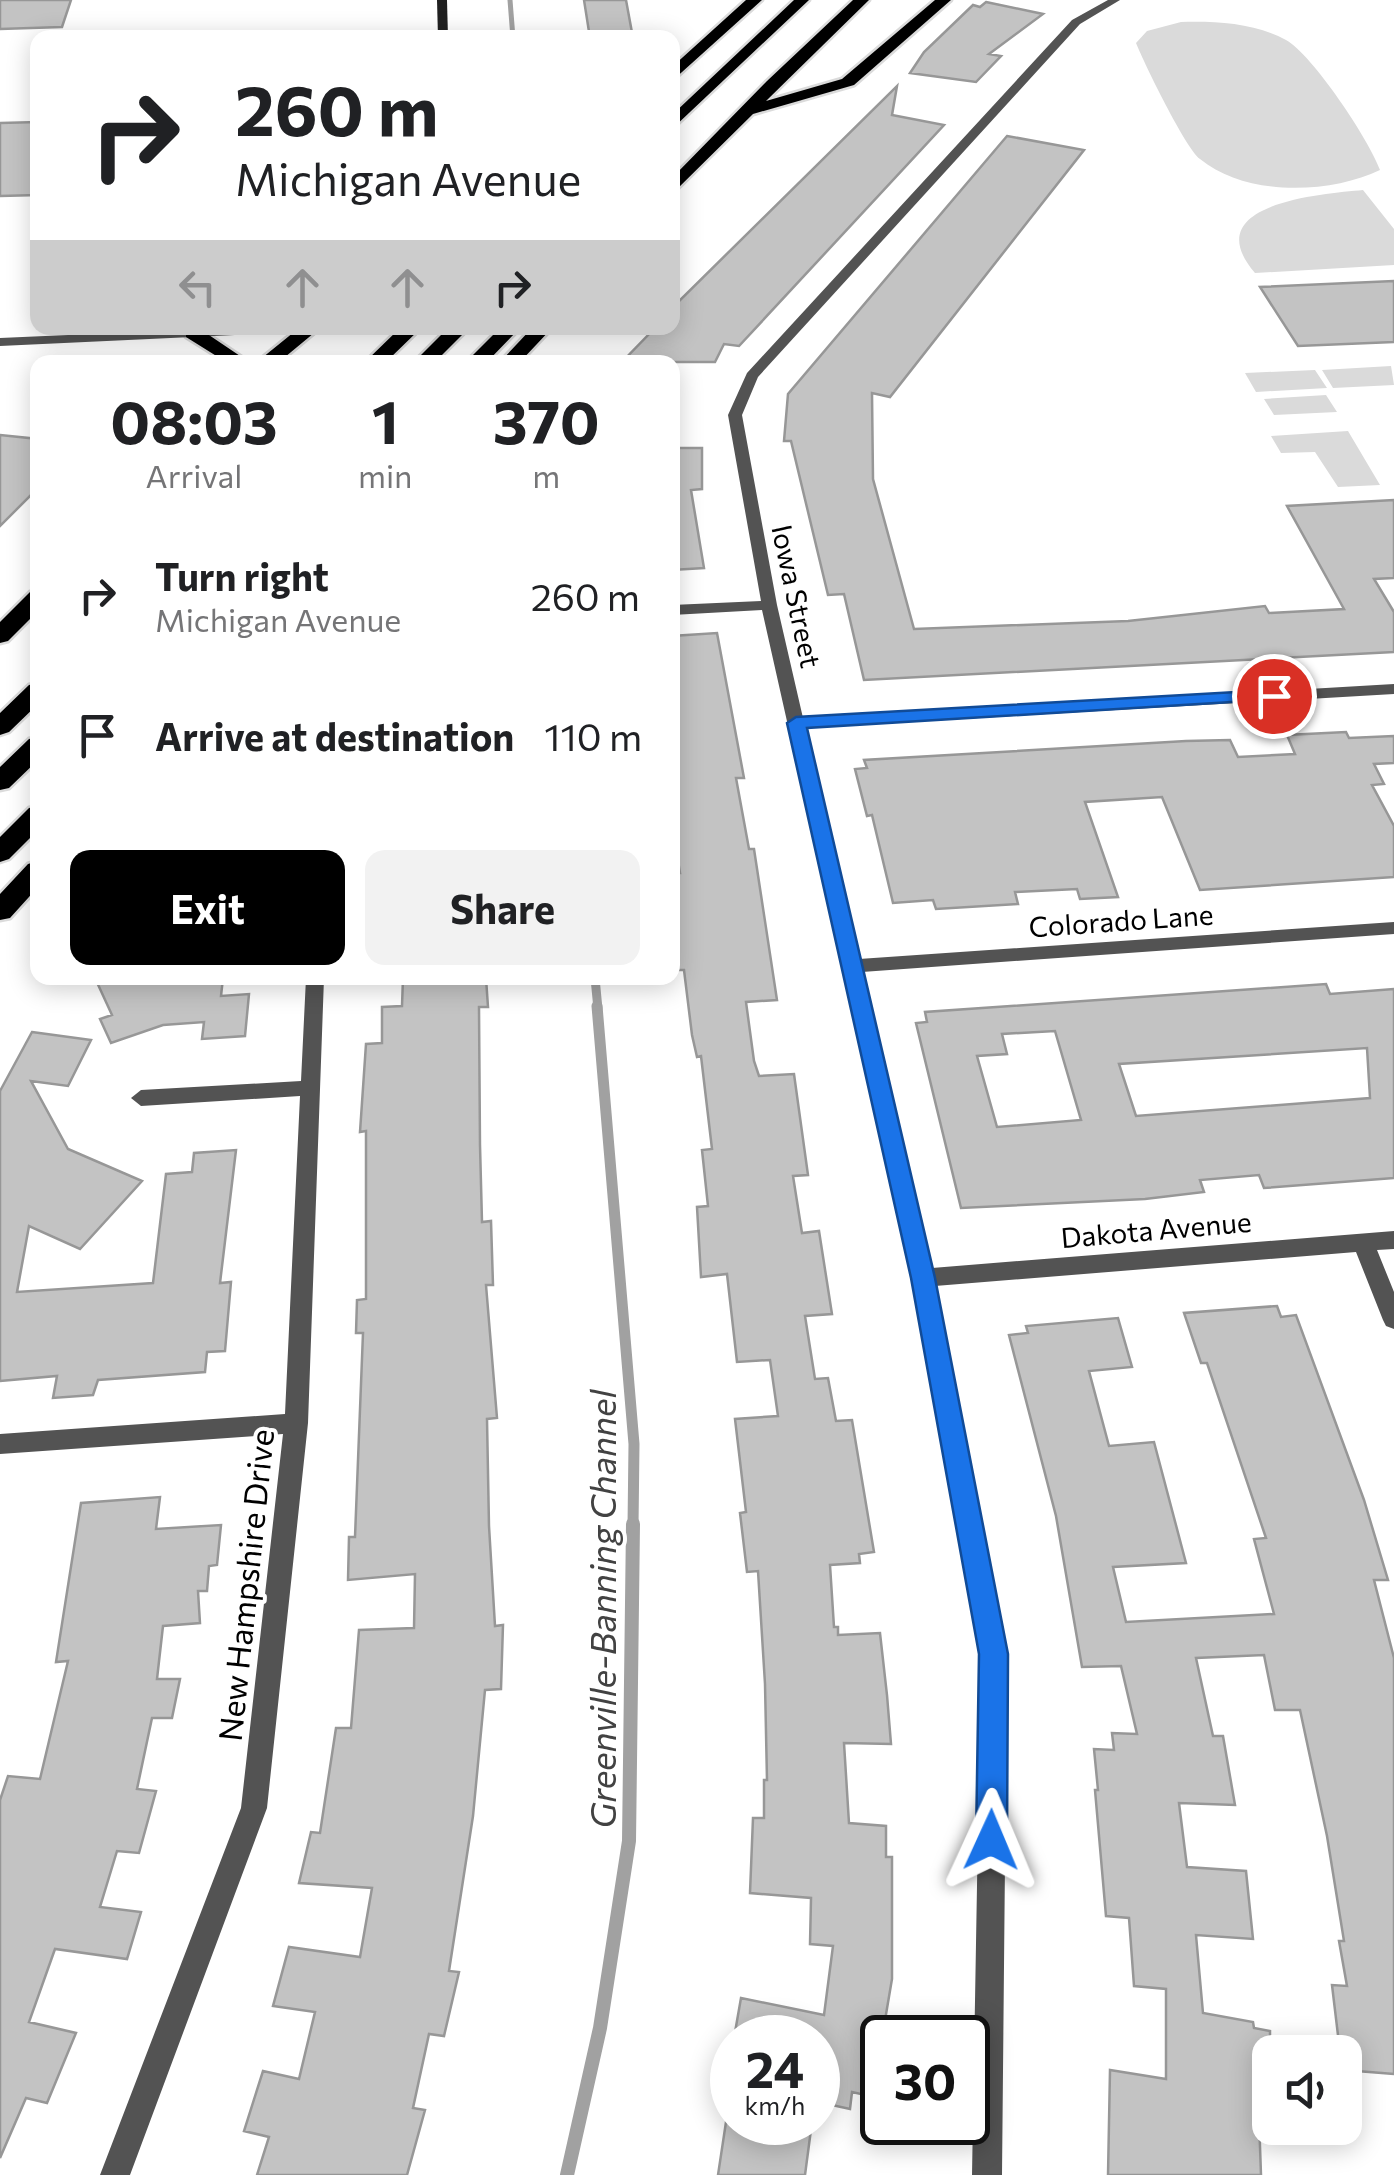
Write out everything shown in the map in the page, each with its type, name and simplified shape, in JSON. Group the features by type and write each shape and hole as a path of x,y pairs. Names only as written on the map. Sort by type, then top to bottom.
{"highway":[{"path":"726,25 740,0"},
{"path":"680,68 755,0"},
{"path":"680,116 802,0"},
{"path":"680,158 841,0"},
{"path":"680,181 862,0"},
{"path":"746,111 848,82 944,0"},
{"path":"197,335 228,355"},
{"path":"276,355 301,335"},
{"path":"383,355 404,335"},
{"path":"431,355 453,335"},
{"path":"483,355 503,335"},
{"path":"517,355 535,335"},
{"path":"0,636 30,604"},
{"path":"0,727 30,698"},
{"path":"0,782 30,753"},
{"path":"0,852 30,822"},
{"path":"0,911 30,879"}],"main road":[{"path":"442,0 443,30"}],"street":[{"name":"Iowa Street","path":"987,2175 994,1654 923,1278 769,605 734,415 752,376 1076,22 1115,0"},
{"path":"0,342 151,335"},
{"path":"680,610 769,605"},
{"path":"796,723 1394,688"},
{"name":"Colorado Lane","path":"852,966 1394,928"},
{"name":"New Hampshire Drive","path":"114,2175 254,1808 296,1423 315,985"},
{"path":"142,1098 310,1088"},
{"name":"Dakota Avenue","path":"923,1278 1394,1240"},
{"path":"1364,1242 1394,1320"},
{"path":"0,1444 296,1423"}],"shaded area":[{"path":"1181,22 1235,24 1261,30 1297,48 1339,99 1380,170 1337,184 1288,188 1240,180 1200,159 1176,123 1136,43 1147,31"},
{"path":"1363,190 1394,229 1394,265 1255,273 1241,250 1241,231 1252,217 1295,200"},
{"path":"1391,366 1394,385 1333,388 1322,370"},
{"path":"1315,370 1327,388 1256,392 1245,373"},
{"path":"1326,395 1337,412 1274,415 1264,399"},
{"path":"1348,431 1380,485 1338,487 1315,452 1281,453 1271,436"}],"building":[{"path":"0,0 71,0 62,27 0,29"},
{"path":"584,0 626,0 632,30 589,30"},
{"path":"986,2 1043,14 989,54 1001,56 976,82 910,73 924,52 973,5 980,7"},
{"path":"897,86 892,115 944,125 739,346 724,344 715,362 680,362 680,355 629,355 648,335 680,335 680,300"},
{"path":"30,122 30,195 0,196 0,123"},
{"path":"1007,136 1084,150 890,397 872,393 873,479 914,629 1128,621 1265,606 1269,613 1344,609 1287,506 1394,500 1394,578 1374,579 1394,612 1394,652 864,680 844,594 828,595 791,441 784,441 788,394"},
{"path":"1394,281 1394,342 1298,346 1260,287"},
{"path":"0,435 30,438 30,496 0,526"},
{"path":"680,448 702,448 702,489 691,490 704,568 680,570"},
{"path":"717,633 744,778 736,778 749,849 754,849 777,1000 746,1002 754,1061 759,1076 794,1074 808,1175 793,1176 802,1233 819,1231 832,1314 805,1316 815,1379 828,1378 836,1421 852,1420 874,1552 859,1554 860,1563 830,1565 834,1627 838,1627 838,1635 880,1633 887,1695 891,1744 844,1743 849,1823 886,1826 886,1857 892,1857 892,1979 886,2015 860,2015 860,2094 852,2092 850,2109 840,2107 840,2015 824,2015 833,1946 810,1944 811,1898 750,1893 753,1818 764,1818 767,1780 765,1684 758,1571 747,1572 740,1513 746,1512 735,1419 778,1416 770,1360 737,1362 727,1274 701,1277 697,1207 708,1206 702,1150 712,1149 701,1056 697,1057 684,970 680,970 680,635"},
{"path":"1346,732 1349,738 1394,736 1394,763 1374,764 1384,784 1372,785 1394,826 1394,877 1200,890 1162,797 1085,802 1118,897 1080,899 1077,889 1015,892 1018,904 936,909 933,900 893,903 872,815 867,816 855,769 867,768 864,760 1186,741 1230,740 1238,757 1295,754 1287,735"},
{"path":"1326,984 1330,994 1394,989 1394,1178 1264,1188 1259,1175 1200,1180 1204,1192 1145,1199 961,1208 916,1023 927,1022 925,1012","holes":["1055,1031 1081,1120 997,1127 977,1056 1007,1054 1002,1034","1367,1048 1370,1098 1136,1116 1119,1064"]},
{"path":"98,985 222,985 221,996 249,994 245,1036 202,1039 204,1022 163,1025 111,1043 100,1019 112,1015"},
{"path":"403,985 486,985 488,1007 479,1007 480,1145 482,1222 491,1221 493,1285 486,1285 497,1418 487,1419 489,1526 495,1626 503,1625 501,1689 485,1690 473,1816 449,1971 459,1972 444,2036 429,2034 413,2108 425,2110 407,2175 257,2175 269,2137 244,2131 263,2071 299,2079 315,2012 273,2006 289,1947 360,1957 372,1888 299,1883 311,1832 320,1833 336,1728 351,1728 359,1630 414,1628 415,1574 348,1580 349,1537 355,1537 363,1333 356,1333 357,1300 366,1299 366,1131 360,1132 366,1044 382,1043 382,1007 402,1006"},
{"path":"32,1032 91,1040 68,1086 31,1081 68,1149 142,1181 80,1249 29,1226 17,1292 153,1283 166,1174 192,1172 194,1153 236,1150 220,1283 231,1282 225,1351 207,1352 205,1372 98,1380 93,1395 53,1398 57,1376 0,1381 0,1091"},
{"path":"1277,1306 1281,1317 1296,1315 1364,1500 1388,1580 1374,1580 1394,1658 1394,2074 1362,2071 1362,2035 1338,2035 1332,1985 1347,1986 1339,1941 1344,1941 1300,1710 1275,1710 1264,1655 1196,1658 1213,1736 1223,1736 1235,1805 1179,1803 1187,1867 1246,1871 1253,1939 1196,1935 1203,2013 1253,2022 1254,2028 1270,2031 1270,2035 1252,2035 1252,2145 1260,2145 1261,2175 1108,2175 1110,2070 1166,2079 1166,1989 1134,1986 1129,1918 1106,1916 1095,1790 1094,1749 1114,1750 1112,1733 1137,1734 1121,1666 1082,1667 1056,1516 1009,1335 1028,1333 1026,1326 1118,1318 1132,1367 1089,1371 1109,1446 1154,1442 1186,1563 1113,1567 1126,1622 1274,1614 1254,1539 1266,1538 1207,1363 1201,1363 1184,1313"},
{"path":"160,1497 156,1529 221,1525 217,1565 209,1566 207,1591 198,1591 200,1623 163,1626 157,1679 180,1679 172,1718 152,1718 137,1789 156,1791 139,1853 117,1851 100,1907 141,1912 127,1959 55,1949 29,2022 76,2033 47,2103 26,2098 0,2158 0,1800 8,1776 40,1779 68,1661 56,1662 81,1503"},
{"path":"741,1998 824,2015 738,2015"},
{"path":"723,2145 809,2145 805,2175 718,2175"}],"waterway":[{"name":"Greenville-Banning Channel","path":"510,0 512,30"},
{"name":"Greenville-Banning Channel","path":"596,985 598,1009"},
{"name":"Greenville-Banning Channel","path":"597,1006 634,1444 633,1527"},
{"name":"Greenville-Banning Channel","path":"567,2175 600,2028 629,1841 633,1524"}],"route":[{"path":"991,1840 994,1654 923,1278 796,723 1274,696"}]}
